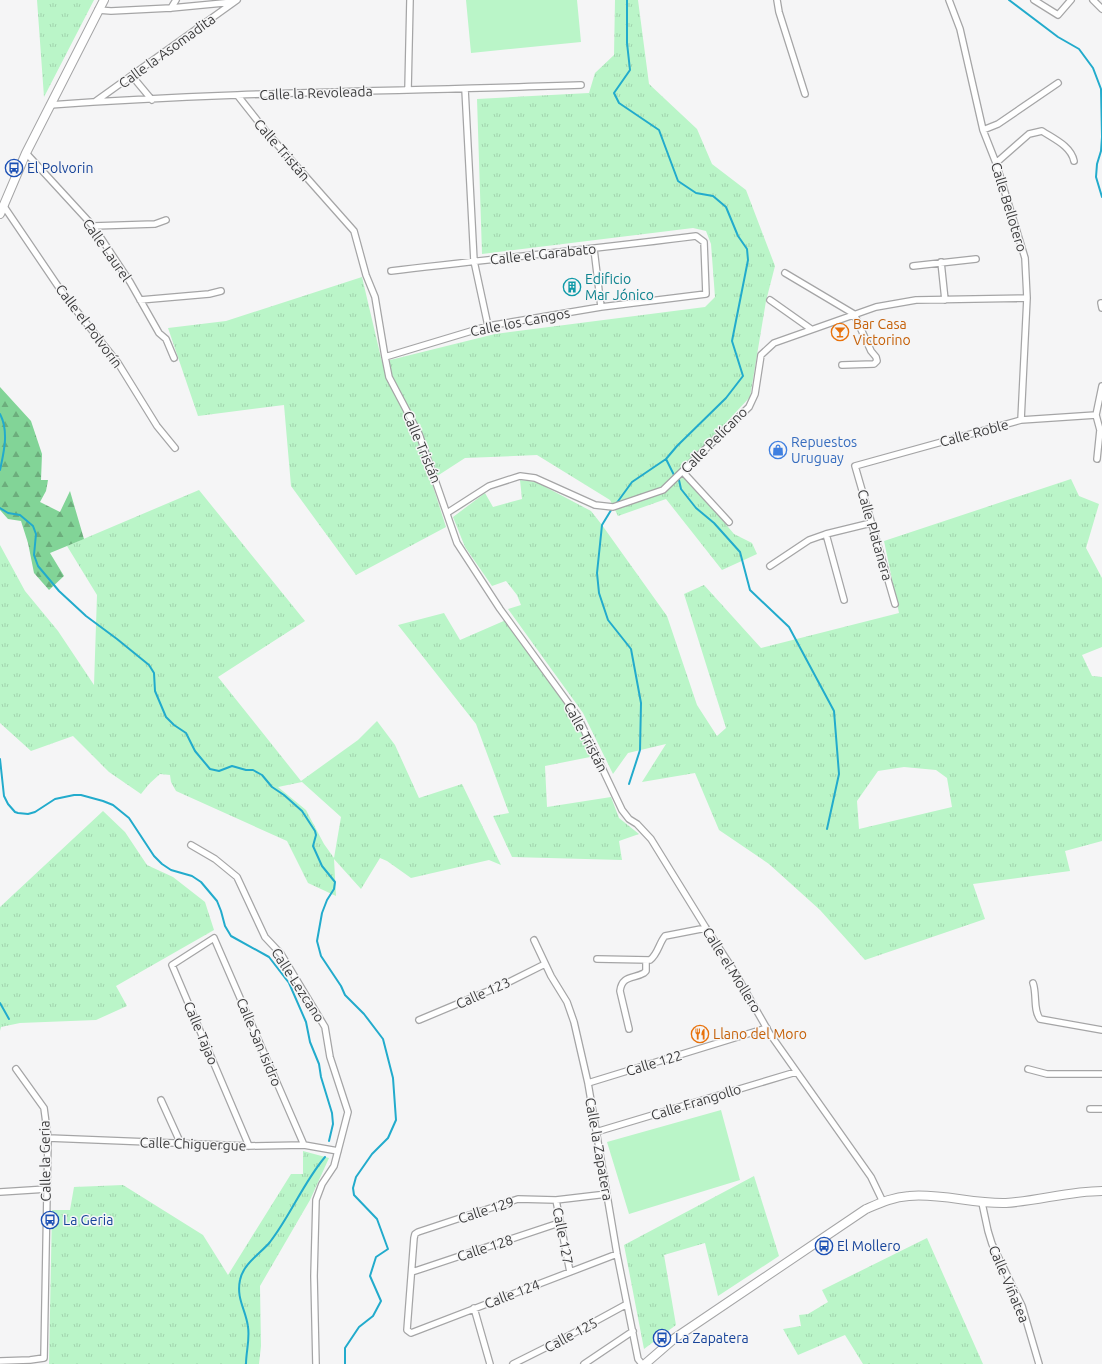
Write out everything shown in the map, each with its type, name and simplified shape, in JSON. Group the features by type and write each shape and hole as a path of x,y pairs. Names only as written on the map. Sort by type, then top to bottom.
{"main road":[{"path":"0,214 26,153 104,0"},
{"path":"645,1364 675,1338 866,1209 883,1202 894,1198 926,1195 982,1202 1004,1203 1102,1191"}],"street":[{"path":"172,8 176,0"},
{"path":"408,90 410,0"},
{"path":"777,0 779,12 805,94"},
{"name":"Calle Bellotero","path":"949,0 960,29 983,130 996,163 1025,258 1026,298 1021,420"},
{"path":"1034,0 1058,15 1070,0"},
{"path":"1093,0 1102,9"},
{"path":"98,10 111,11 172,8 236,1"},
{"name":"Calle la Asomadita","path":"96,102 236,1"},
{"path":"132,76 152,100"},
{"path":"983,130 998,124 1058,83"},
{"name":"Calle la Revoleada","path":"50,105 238,96 581,85"},
{"path":"465,89 474,261 488,326"},
{"name":"Calle Tristán","path":"238,96 268,134 354,231 366,275 376,297 385,357 390,377 421,440 457,543 500,608 577,715 617,800"},
{"path":"996,163 1029,134 1042,131 1068,149 1073,155 1074,162"},
{"name":"Calle Laurel","path":"26,153 93,226 159,333 166,339 174,358"},
{"name":"Calle el Polvorín","path":"3,205 64,295 118,363 157,426 175,448"},
{"path":"93,226 155,224 166,220"},
{"name":"Calle el Garabato","path":"391,271 594,249 696,236 704,242 706,294"},
{"path":"594,249 601,307"},
{"path":"913,266 976,259"},
{"path":"941,262 945,300"},
{"path":"785,273 854,314 877,361 874,364 842,365"},
{"path":"140,300 209,294 221,291"},
{"name":"Calle los Cangos","path":"385,357 488,326 601,307 706,294"},
{"name":"Calle Pelícano","path":"447,513 489,486 520,476 535,478 596,505 613,507 663,490 749,407 755,394 761,355 774,343 876,307 909,301 1026,298"},
{"path":"770,300 811,329"},
{"path":"1097,459 1100,430 1096,415 1102,386"},
{"name":"Calle Roble","path":"855,466 1021,420 1096,415"},
{"name":"Calle Platanera","path":"855,466 895,604"},
{"path":"683,472 729,522"},
{"path":"770,566 809,540 826,534 872,523"},
{"path":"826,534 844,600"},
{"name":"Calle el Mollero","path":"617,800 625,815 637,824 651,840 734,971 767,1028 796,1072 871,1177 883,1202"},
{"name":"Calle Lezcano","path":"191,845 214,859 237,877 265,937 281,954 325,1027 330,1057 348,1112 334,1166 322,1184 316,1200 314,1276 316,1364"},
{"path":"597,959 650,960 666,936 706,928"},
{"name":"Calle San Isidro","path":"214,938 304,1146"},
{"name":"Calle Tajao","path":"214,938 172,965 249,1146"},
{"name":"Calle la Zapatera","path":"534,940 545,964 567,1002 574,1022 588,1083 617,1254 638,1359 642,1364"},
{"path":"629,1028 620,986 625,980 646,971 646,960"},
{"name":"Calle 123","path":"419,1020 506,984 545,964"},
{"path":"1033,983 1035,989 1037,1015 1040,1019 1102,1030"},
{"name":"Calle 122","path":"588,1083 767,1028"},
{"name":"Calle la Geria","path":"0,1361 44,1358 48,1138 44,1108 16,1069"},
{"path":"1028,1069 1047,1074 1102,1074"},
{"name":"Calle Frangollo","path":"596,1132 796,1072"},
{"path":"161,1100 181,1144"},
{"path":"1090,1109 1102,1109"},
{"name":"Calle Chiguergue","path":"48,1138 181,1144 304,1146 338,1151"},
{"path":"0,1192 47,1189"},
{"name":"Calle 129","path":"412,1272 414,1238 415,1234 418,1232 518,1199 556,1200 607,1194"},
{"name":"Calle 127","path":"556,1200 559,1223 570,1272"},
{"name":"Calle Viñatea","path":"982,1202 992,1244 1022,1306 1039,1364"},
{"name":"Calle 128","path":"412,1272 559,1223"},
{"name":"Calle 124","path":"412,1272 407,1330 411,1333 617,1254"},
{"name":"Calle 125","path":"513,1364 627,1304"},
{"path":"474,1308 490,1364"},
{"path":"584,1364 633,1331"}],"green space":[{"path":"37,0 94,0 44,97"},
{"path":"466,0 577,0 581,42 471,53"},
{"path":"615,0 638,0 649,84 697,129 712,164 746,190 775,266 766,301 750,397 681,471 734,534 752,543 757,554 722,570 666,499 618,516 610,500 537,455 465,458 431,480 446,527 356,575 291,486 284,405 198,416 168,328 226,321 362,277 382,362 495,334 705,307 715,297 711,244 706,231 693,228 482,254 477,99 589,93 595,73 614,55"},
{"path":"0,387 31,421 42,454 41,480 48,480 46,491 40,502 60,512 70,491 84,539 50,553 64,576 49,590 34,573 28,543 21,521 8,519 0,510"},
{"path":"1071,479 1079,496 1099,504 1086,548 1102,578 1102,647 1082,655 1092,676 1102,677 1102,841 1065,851 1070,871 973,884 985,919 865,960 820,910 769,864 719,830 695,773 642,782 666,744 628,753 613,774 583,713 508,609 521,605 517,595 506,581 492,586 465,547 453,517 485,493 493,507 522,499 520,480 536,482 591,511 667,616 697,705 717,736 726,728 684,594 704,585 761,648 899,613 884,541","holes":["904,767 936,770 947,778 952,807 859,829 857,801 878,771"]},
{"path":"199,490 305,621 218,677 301,781 358,740 377,721 395,745 419,798 462,784 501,865 489,860 411,878 387,861 380,858 361,889 334,859 336,896 308,883 287,841 176,791 171,782 170,775 160,774 141,794 109,772 73,736 31,751 0,723 0,545 25,591 58,631 94,685 97,595 67,546","holes":["302,782 341,817 334,858 324,844 306,810 278,787"]},
{"path":"444,613 460,640 506,620 573,714 595,756 545,766 547,807 611,797 619,818 639,834 619,841 622,860 512,857 493,816 509,813 476,724 398,625"},
{"path":"103,811 125,832 147,865 173,877 205,902 214,930 116,986 127,1006 96,1020 20,1023 1,1027 0,1031 0,907"},
{"path":"721,1110 740,1180 629,1214 607,1142"},
{"path":"303,1151 329,1158 310,1200 260,1286 261,1346 259,1364 49,1364 52,1210 70,1210 74,1187 123,1185 203,1235 228,1275 291,1174 303,1174"},
{"path":"754,1176 779,1256 718,1296 705,1243 664,1255 676,1325 644,1349 624,1245"},
{"path":"927,1238 983,1364 863,1364 845,1335 798,1355 783,1329 801,1326 799,1315 808,1314 828,1302 822,1290"}],"waterway":[{"path":"627,0 627,43 630,70 614,93 619,103 659,130 678,181 696,193 713,196 726,207 738,236 747,249 748,260 732,341 743,376 726,398 677,446 666,459 674,475"},
{"path":"1009,0 1058,37 1079,49 1093,68 1101,89 1102,137 1096,177 1102,197"},
{"path":"0,414 3,421 5,434 0,470"},
{"path":"616,504 632,482 666,459"},
{"path":"679,480 681,489 696,508 714,523 740,552 750,590 789,627 834,711 839,774 827,829"},
{"path":"613,507 602,525 597,573 599,593 608,620 631,649 641,703 640,750 629,784"},
{"path":"0,508 8,513 20,515 33,526 36,534 34,555 38,566 59,591 86,616 149,665 154,673 155,691 166,717 174,725 186,733 195,751 210,769 219,771 232,766 246,770 253,770 262,775 272,787 284,795 302,811 315,831 316,835 313,846 322,866 335,882 334,889 327,900 322,913 317,941 321,956 341,986 345,995 364,1014 383,1039 393,1078 396,1120 388,1138 372,1154 356,1177 353,1188 354,1195 377,1219 388,1249 376,1257 370,1276 381,1301 373,1316 359,1327 345,1348 345,1364"},
{"path":"0,759 4,796 8,804 15,812 28,814 35,812 55,799 74,795 81,795 113,805 129,818 154,856 162,864 171,870 192,876 201,882 217,901 225,926 231,936 269,957 289,983 306,1022 310,1042 319,1064 321,1077 332,1113 333,1124 329,1141"},
{"path":"0,1003 9,1019"},
{"path":"246,1364 248,1341 247,1321 239,1293 242,1274 248,1264 270,1242 310,1177 325,1157"}],"place":[{"name":"El Polvorin","path":"14,168"},
{"name":"Edificio Mar Jónico","path":"572,287"},
{"name":"Bar Casa Victorino","path":"840,332"},
{"name":"Repuestos Uruguay","path":"778,450"},
{"name":"Llano del Moro","path":"700,1034"},
{"name":"La Geria","path":"50,1220"},
{"name":"El Mollero","path":"824,1246"},
{"name":"La Zapatera","path":"662,1338"}]}
